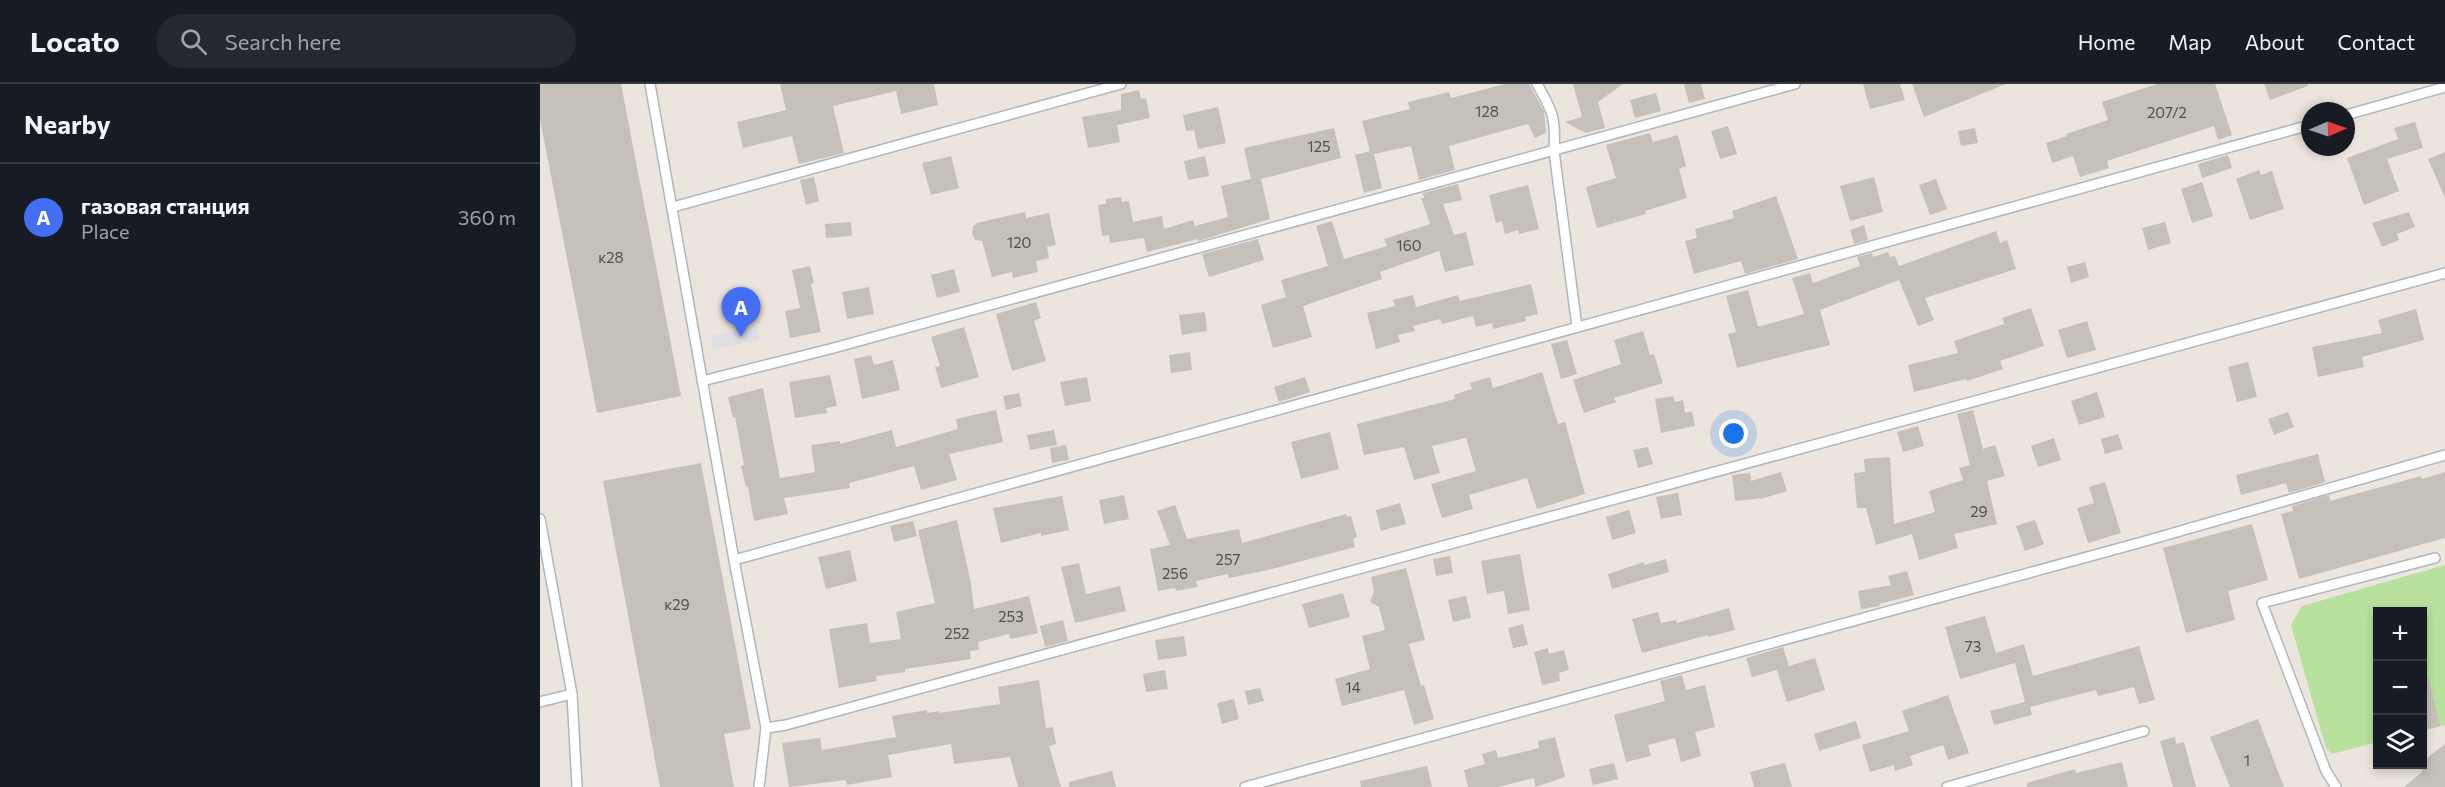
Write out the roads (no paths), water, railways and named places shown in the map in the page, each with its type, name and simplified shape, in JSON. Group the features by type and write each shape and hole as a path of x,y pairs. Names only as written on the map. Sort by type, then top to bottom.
{"lane":[{"path":"650,84 766,728 759,787"},
{"path":"673,207 1121,84"},
{"path":"1537,84 1553,113 1554,151 1577,327"},
{"path":"702,381 852,343 1795,84"},
{"path":"2355,112 2445,87"},
{"path":"734,560 2301,127"},
{"path":"766,728 786,725 2445,273"},
{"path":"1245,787 2142,542 2445,455"},
{"path":"540,519 572,694 577,787"},
{"path":"2336,787 2326,771 2262,603 2435,558"},
{"path":"540,702 572,694"},
{"path":"1947,787 2144,731"}],"place":[{"name":"газовая станция","path":"741,337"}]}
